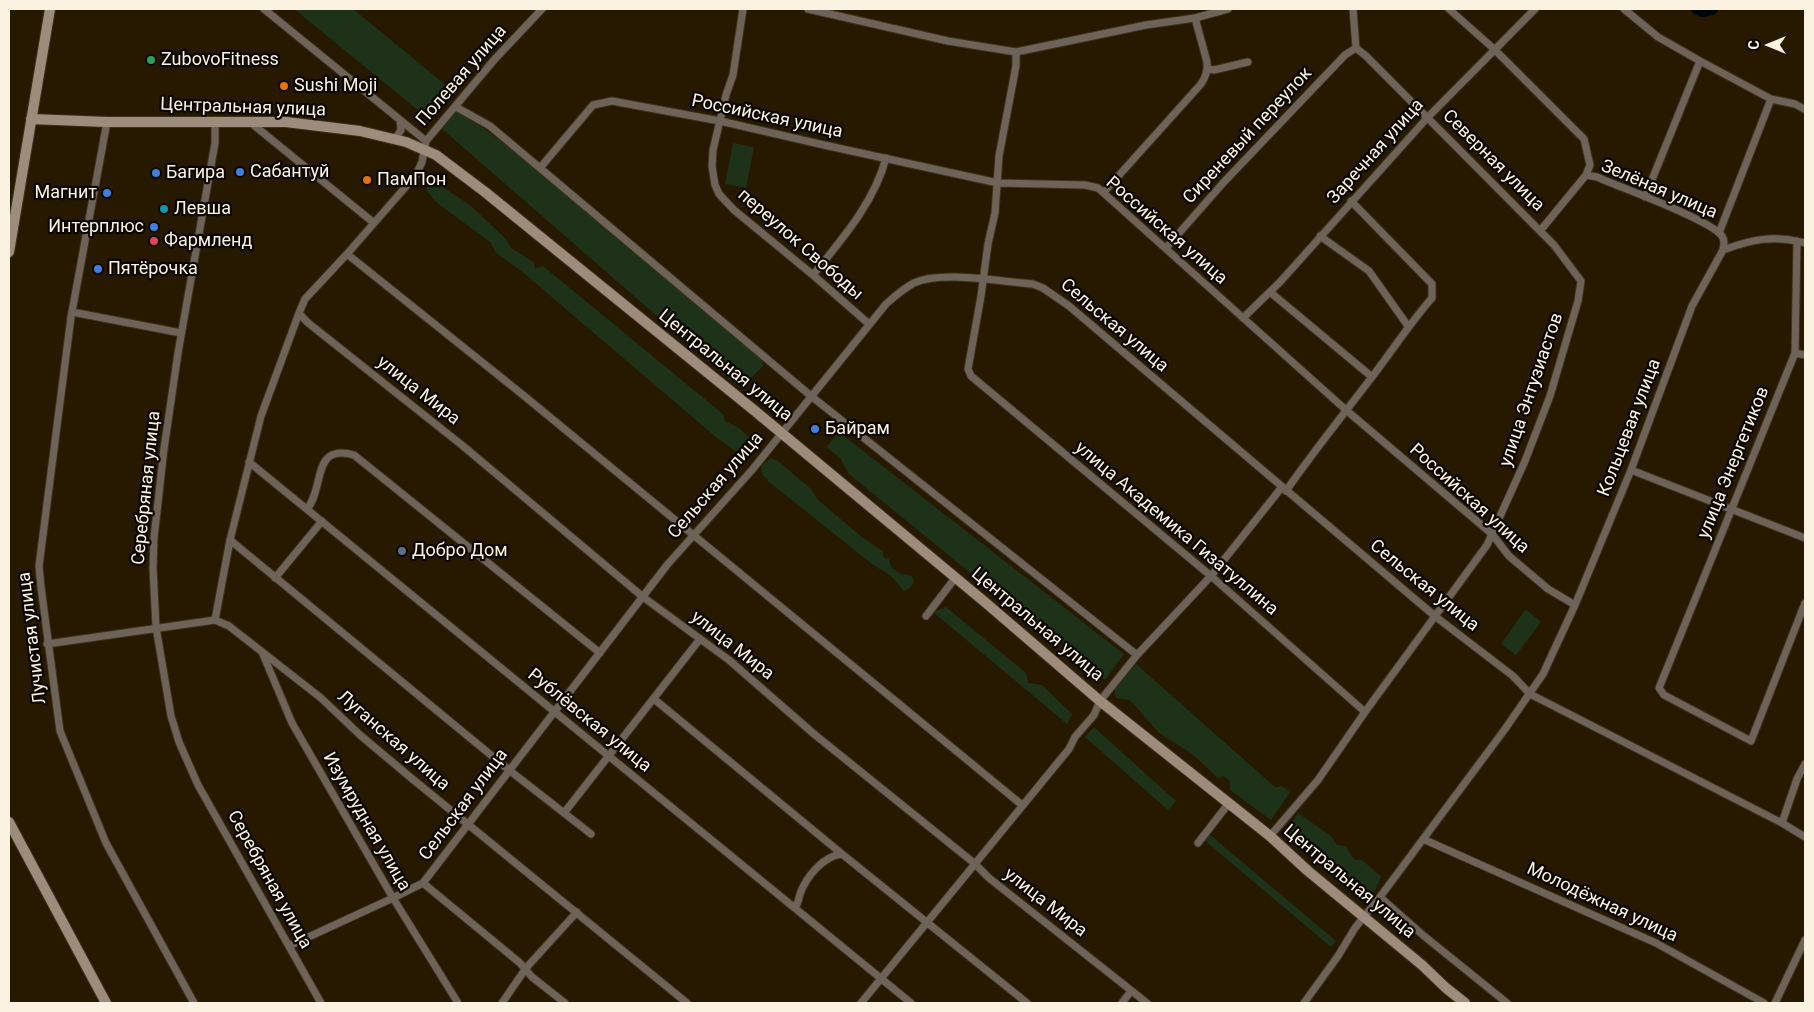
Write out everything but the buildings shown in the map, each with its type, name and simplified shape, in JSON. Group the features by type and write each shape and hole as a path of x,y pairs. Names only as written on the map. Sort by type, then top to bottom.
{"street":[{"path":"9,252 50,9"},
{"path":"47,644 215,620 230,540 261,416 305,299 416,175 422,162 425,145 400,120 264,9"},
{"name":"Полевая улица","path":"425,145 494,60 542,9"},
{"name":"переулок Свободы","path":"743,9 733,75 726,95 713,150 713,178 719,194 734,210 870,324"},
{"path":"808,9 948,41 1016,52 1195,18 1228,9"},
{"path":"1353,9 1356,48"},
{"path":"1449,9 1494,49 1584,139 1590,165 1586,175 1540,231"},
{"name":"Заречная улица","path":"1243,318 1270,292 1428,117 1535,9"},
{"path":"1624,9 1658,38 1771,99 1795,104 1804,109"},
{"path":"1104,192 1206,77 1208,69 1195,18"},
{"name":"Северная улица","path":"1356,48 1428,117 1554,245 1581,281"},
{"name":"Сиреневый переулок","path":"1166,248 1223,183 1344,55 1356,48"},
{"path":"982,280 995,213 999,156 1014,74 1016,52"},
{"path":"1645,197 1700,61"},
{"path":"1208,69 1214,70 1248,62"},
{"path":"1771,99 1719,233 1724,243 1723,250 1756,240 1797,241 1805,243"},
{"name":"Российская улица","path":"540,168 593,105 612,101 720,121 824,146 998,183 1085,185 1098,188 1346,410 1492,534 1509,556 1548,589 1575,606"},
{"path":"456,107 490,126 811,396 1137,654"},
{"name":"Центральная улица","path":"31,120 286,122 360,132 425,145 781,432 1100,700 1270,836 1308,871 1465,1003"},
{"path":"395,139 401,130 400,120"},
{"name":"Серебряная улица","path":"215,121 215,143 181,333 164,449 154,538 153,568 156,627 171,716 179,742 198,785 321,1003"},
{"name":"Лучистая улица","path":"107,122 72,312 39,566 47,644 60,731 106,843 194,1003"},
{"path":"250,122 374,223"},
{"path":"813,275 845,236 863,210 884,168 886,158"},
{"name":"Зелёная улица","path":"1586,175 1597,177 1690,216 1714,228 1719,233"},
{"path":"861,1003 1069,749 1075,738 1094,715 1100,700 1137,654 1210,576 1284,489 1372,377 1408,326 1432,298 1432,284 1351,201"},
{"path":"1320,236 1369,271 1408,326"},
{"name":"улица Энергетиков","path":"1797,241 1795,353 1659,688 1664,695 1751,741 1805,603"},
{"name":"Кольцевая улица","path":"1304,1003 1338,956 1355,928 1380,898 1543,674 1575,606 1631,470 1692,306 1723,250"},
{"path":"347,254 1022,805"},
{"name":"Сельская улица","path":"289,946 423,883 643,597 693,536 752,470 886,304 898,293 915,283 944,277 1033,284 1044,288 1069,306 1436,617 1513,676 1530,694 1782,823 1805,837"},
{"name":"улица Академика Гизатуллина","path":"982,280 968,369 972,376 1210,576 1365,712"},
{"name":"улица Энтузиастов","path":"1270,836 1318,780 1365,712 1487,545 1525,461 1550,396 1578,302 1581,281"},
{"path":"1270,292 1372,377"},
{"path":"72,312 181,333"},
{"name":"улица Мира","path":"299,313 307,322 463,446 643,597 729,660 814,734 1144,1002"},
{"path":"1795,353 1805,355"},
{"path":"307,509 312,503 327,457 333,453 341,452 354,455 600,653"},
{"name":"Рублёвская улица","path":"249,462 911,1003"},
{"path":"1631,470 1805,538"},
{"path":"275,578 322,521"},
{"path":"230,540 509,770 591,834"},
{"path":"926,616 956,578"},
{"name":"Луганская улица","path":"215,620 222,622 261,650 321,698 367,741 687,1003"},
{"path":"564,813 700,639"},
{"name":"Изумрудная улица","path":"261,650 292,723 393,898 458,1003"},
{"path":"654,699 1026,1003"},
{"path":"1782,823 1805,764"},
{"path":"1198,843 1229,803"},
{"path":"9,822 106,1003"},
{"name":"Молодёжная улица","path":"1423,838 1656,943 1764,1003"},
{"path":"795,908 801,892 816,868 836,855 842,854"},
{"path":"423,883 526,968 532,977 565,1003"},
{"path":"1380,898 1507,1003"},
{"path":"502,1003 526,968 577,912"},
{"path":"1775,1003 1805,940"},
{"path":"1122,1003 1131,990"}],"green space":[{"path":"294,9 353,9 453,91 430,120"},
{"path":"457,111 486,130 543,173 763,361 763,366 746,383 736,385 441,128"},
{"path":"733,143 754,147 746,188 725,184"},
{"path":"427,184 441,186 470,205 506,239 511,248 534,262 535,269 543,266 723,414 725,421 739,428 759,446 745,458 717,438 520,270 496,253 491,243 436,202 427,191"},
{"path":"839,432 1124,654 1105,680 1058,638 1027,622 985,585 849,474 840,458 826,447"},
{"path":"771,458 778,461 811,489 817,499 863,538 883,551 883,557 889,559 891,567 899,573 912,576 914,582 910,588 904,591 891,576 872,564 769,482 762,474 761,466"},
{"path":"946,607 1026,673 1028,683 1042,685 1072,714 1067,724 933,612"},
{"path":"1525,610 1541,622 1516,655 1501,644"},
{"path":"1136,664 1275,787 1282,786 1290,792 1271,820 1230,790 1230,781 1224,776 1218,778 1192,754 1159,733 1130,700 1116,698 1114,687"},
{"path":"1094,727 1176,801 1168,810 1085,737"},
{"path":"1298,813 1331,836 1337,845 1346,846 1354,860 1362,860 1381,876 1376,889 1365,900 1333,876 1333,868 1330,864 1326,868 1306,848 1285,833"},
{"path":"1209,834 1336,941 1331,947 1204,840"}],"waterway":[{"path":"1697,9 1702,11 1712,9"}],"place":[{"name":"ZubovoFitness","path":"151,60"},
{"name":"Sushi Moji","path":"284,86"},
{"name":"Сабантуй","path":"240,172"},
{"name":"Багира","path":"156,173"},
{"name":"ПамПон","path":"367,180"},
{"name":"Магнит","path":"107,193"},
{"name":"Левша","path":"164,209"},
{"name":"Интерплюс","path":"154,227"},
{"name":"Фармленд","path":"154,241"},
{"name":"Пятёрочка","path":"98,269"},
{"name":"Байрам","path":"815,429"},
{"name":"Добро Дом","path":"402,551"}]}
